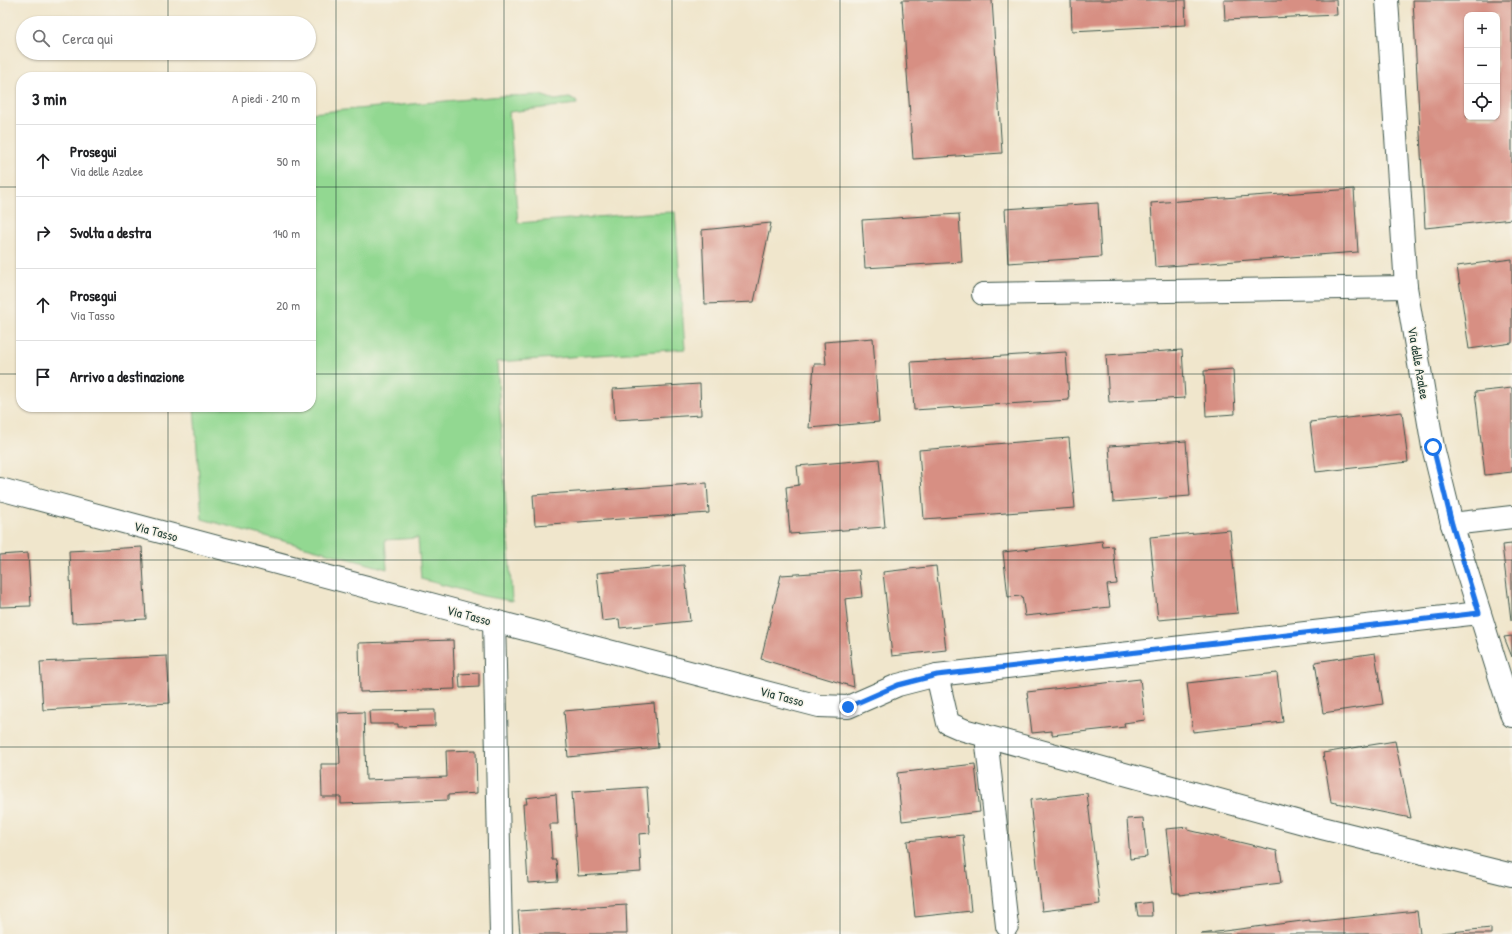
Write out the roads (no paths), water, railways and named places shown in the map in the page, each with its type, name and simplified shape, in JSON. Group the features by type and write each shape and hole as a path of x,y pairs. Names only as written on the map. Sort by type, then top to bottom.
{"street":[{"name":"Via delle Azalee","path":"1387,0 1406,287 1433,447 1452,524 1512,716"},
{"path":"983,294 1406,287"},
{"name":"Via Tasso","path":"0,489 819,706 848,707 898,685 937,675 1479,613"},
{"path":"1452,524 1512,517"},
{"path":"494,621 501,934"},
{"path":"937,675 948,723 964,730 1314,826 1512,875"},
{"path":"986,736 1006,926"}]}
